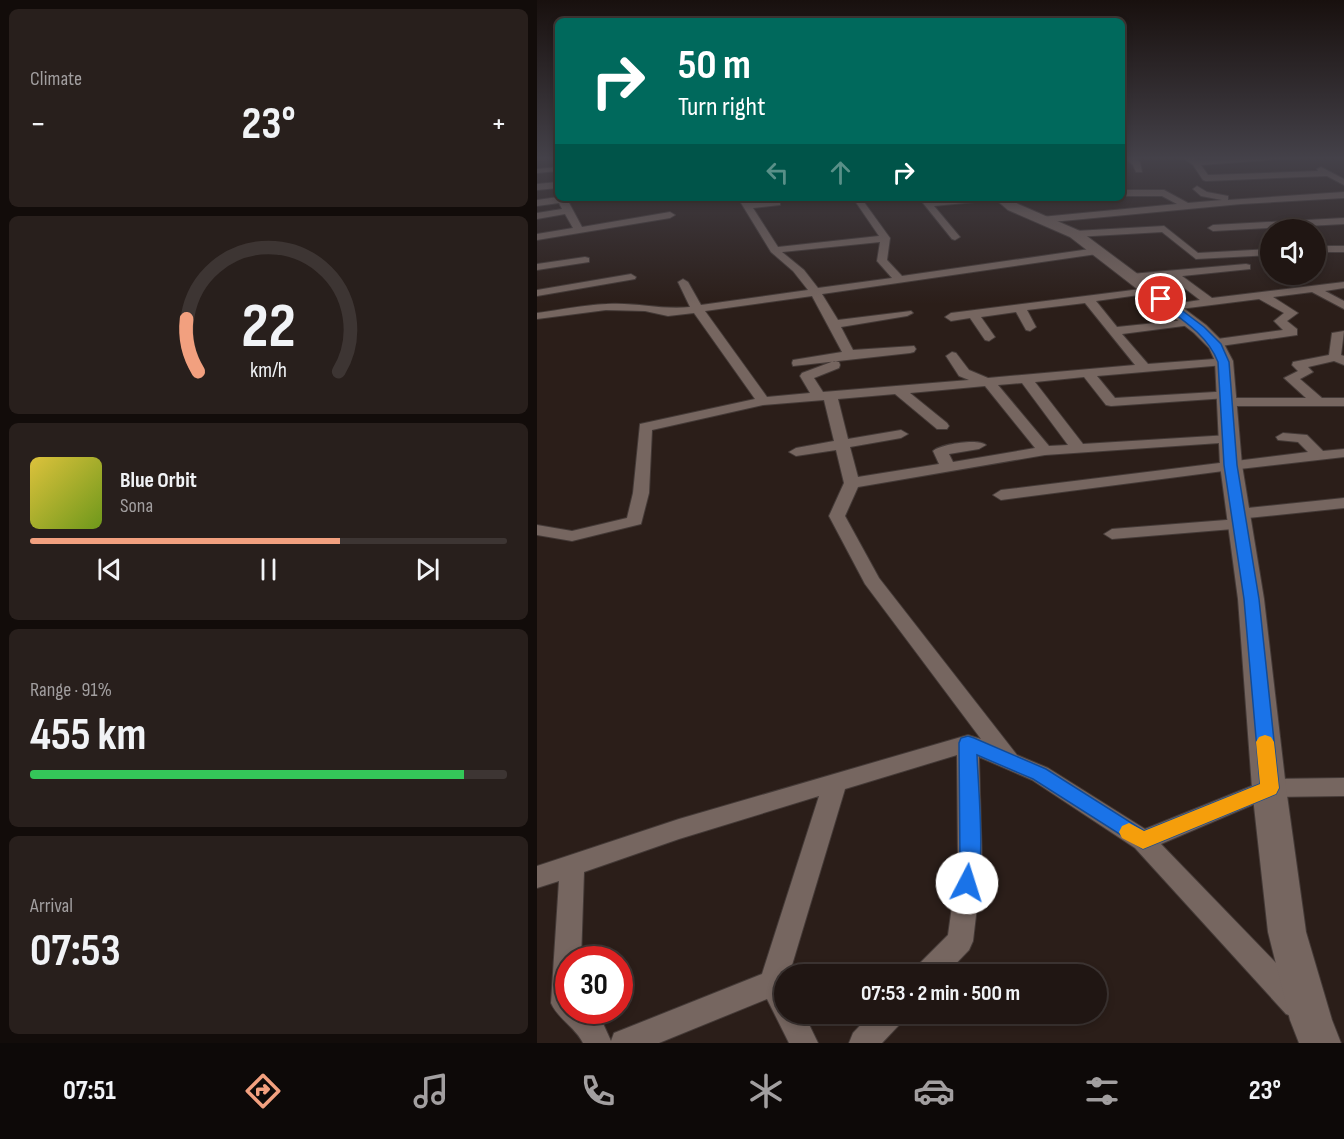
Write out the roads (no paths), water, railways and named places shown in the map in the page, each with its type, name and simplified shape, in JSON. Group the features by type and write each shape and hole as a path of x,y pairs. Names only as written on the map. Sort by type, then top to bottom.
{"main road":[{"path":"1016,206 1054,218 1181,314 1219,352 1228,398 1231,465 1251,599 1269,788 1287,932 1316,1031"}],"street":[{"path":"566,206 579,230"},
{"path":"747,206 775,250 782,259 799,271 814,292 835,324 849,354"},
{"path":"862,206 885,238 882,261 900,280"},
{"path":"929,206 955,237"},
{"path":"1054,218 1200,206"},
{"path":"1246,206 1249,209"},
{"path":"1305,206 1309,208"},
{"path":"537,216 568,212"},
{"path":"537,237 670,215"},
{"path":"1257,216 1260,219"},
{"path":"1054,218 1134,230 1164,229 1212,270"},
{"path":"1054,218 1124,225 1134,230"},
{"path":"1326,224 1343,222"},
{"path":"1213,228 1260,224"},
{"path":"775,250 885,238"},
{"path":"1326,249 1344,249"},
{"path":"537,316 606,307 645,308 668,313 1097,251"},
{"path":"1196,256 1260,253"},
{"path":"537,267 585,260"},
{"path":"951,317 1087,298 1172,273 1247,267"},
{"path":"1172,273 1210,302"},
{"path":"537,293 631,277"},
{"path":"683,282 697,309 763,401"},
{"path":"1074,294 1140,284"},
{"path":"1114,331 1181,314 1210,302 1344,285"},
{"path":"1314,289 1344,306"},
{"path":"537,530 572,536 635,521 641,493 645,428 763,401 1145,369 1293,332 1279,321 1292,313 1262,296"},
{"path":"1087,298 1145,369"},
{"path":"1019,307 1030,327"},
{"path":"835,324 907,313"},
{"path":"973,314 989,337"},
{"path":"1319,402 1291,378 1307,372 1298,365 1340,359 1336,336 1344,335"},
{"path":"798,363 849,354 910,349"},
{"path":"952,356 964,373 989,383 1045,451"},
{"path":"834,365 807,376 825,396 842,444 852,483 837,516 871,580 1009,761"},
{"path":"1088,374 1111,402 1228,398 1344,402"},
{"path":"1026,380 1079,449"},
{"path":"899,391 942,426"},
{"path":"796,452 901,434"},
{"path":"1283,437 1302,438 1320,456"},
{"path":"852,483 1045,451 1229,439"},
{"path":"948,467 940,451 979,446"},
{"path":"1001,495 1231,465 1344,453"},
{"path":"1112,534 1239,519 1344,502"},
{"path":"938,964 960,941 970,864 968,743"},
{"path":"537,877 679,829 968,743 1040,774 1143,841 1316,1031"},
{"path":"787,964 835,783"},
{"path":"1143,841 1269,788 1344,787"},
{"path":"568,946 572,865"},
{"path":"624,1043 774,996"},
{"path":"586,1024 591,1029 597,1043"},
{"path":"794,1024 804,1043"},
{"path":"863,1043 881,1024"}]}
